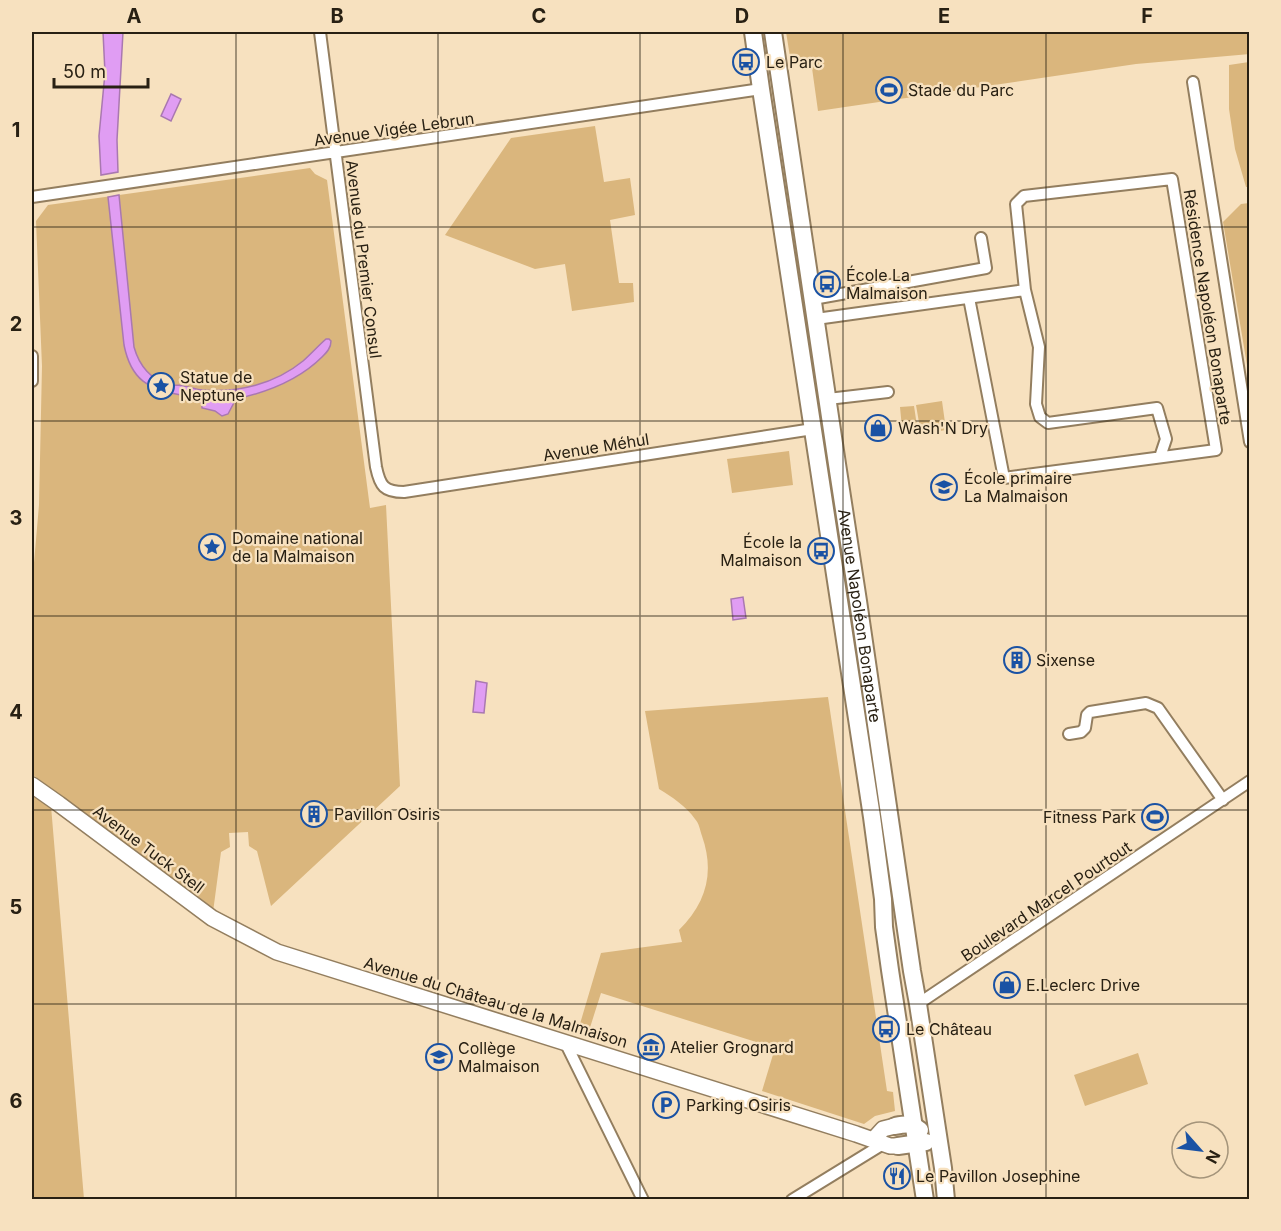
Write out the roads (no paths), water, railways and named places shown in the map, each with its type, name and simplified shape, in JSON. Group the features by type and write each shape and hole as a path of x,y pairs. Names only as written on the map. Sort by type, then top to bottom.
{"main road":[{"name":"Avenue Napoléon Bonaparte","path":"753,32 883,899 884,927 913,1125"},
{"name":"Avenue Napoléon Bonaparte","path":"773,32 918,1004 927,1142 925,1200"},
{"path":"790,282 801,280 812,292"},
{"path":"883,899 892,911 906,995 918,1004"},
{"path":"897,1018 918,1004"},
{"path":"895,1126 908,1123 924,1134 933,1184 939,1200"},
{"name":"Avenue Napoléon Bonaparte","path":"927,1142 946,1200"},
{"path":"885,1143 927,1142"}],"street":[{"name":"Avenue du Premier Consul","path":"320,32 376,467 378,479 384,488"},
{"path":"1193,82 1250,442"},
{"name":"Avenue Vigée Lebrun","path":"32,196 760,89"},
{"name":"Résidence Napoléon Bonaparte","path":"969,298 1004,478 1216,450 1172,179 1023,196 1016,204 1025,290 1039,347 1036,404 1040,417 1048,423 1157,408 1166,440 1160,457"},
{"path":"812,292 986,268 981,238"},
{"path":"816,319 1025,290"},
{"path":"32,356 32,381"},
{"path":"828,399 888,392"},
{"name":"Avenue Méhul","path":"384,488 393,492 404,492 813,429"},
{"path":"1069,734 1081,732 1085,728 1086,715 1090,712 1146,703 1158,708 1223,800"},
{"name":"Boulevard Marcel Pourtout","path":"918,1004 1250,781"},
{"name":"Avenue Tuck Stell","path":"32,785 212,918 247,938"},
{"name":"Avenue du Château de la Malmaison","path":"247,938 278,952 885,1143"},
{"path":"565,1042 643,1200"},
{"path":"792,1200 885,1143 884,1129 895,1126"}],"place":[{"name":"Le Parc","path":"746,62"},
{"name":"Stade du Parc","path":"889,90"},
{"name":"École La Malmaison","path":"827,284"},
{"name":"Statue de Neptune","path":"161,386"},
{"name":"Wash'N Dry","path":"878,428"},
{"name":"École primaire La Malmaison","path":"944,487"},
{"name":"Domaine national de la Malmaison","path":"212,547"},
{"name":"École la Malmaison","path":"821,551"},
{"name":"Sixense","path":"1017,660"},
{"name":"Pavillon Osiris","path":"314,814"},
{"name":"Fitness Park","path":"1155,817"},
{"name":"E.Leclerc Drive","path":"1007,985"},
{"name":"Le Château","path":"886,1029"},
{"name":"Atelier Grognard","path":"651,1047"},
{"name":"Collège Malmaison","path":"439,1057"},
{"name":"Parking Osiris","path":"666,1105"},
{"name":"Le Pavillon Josephine","path":"897,1176"}]}
